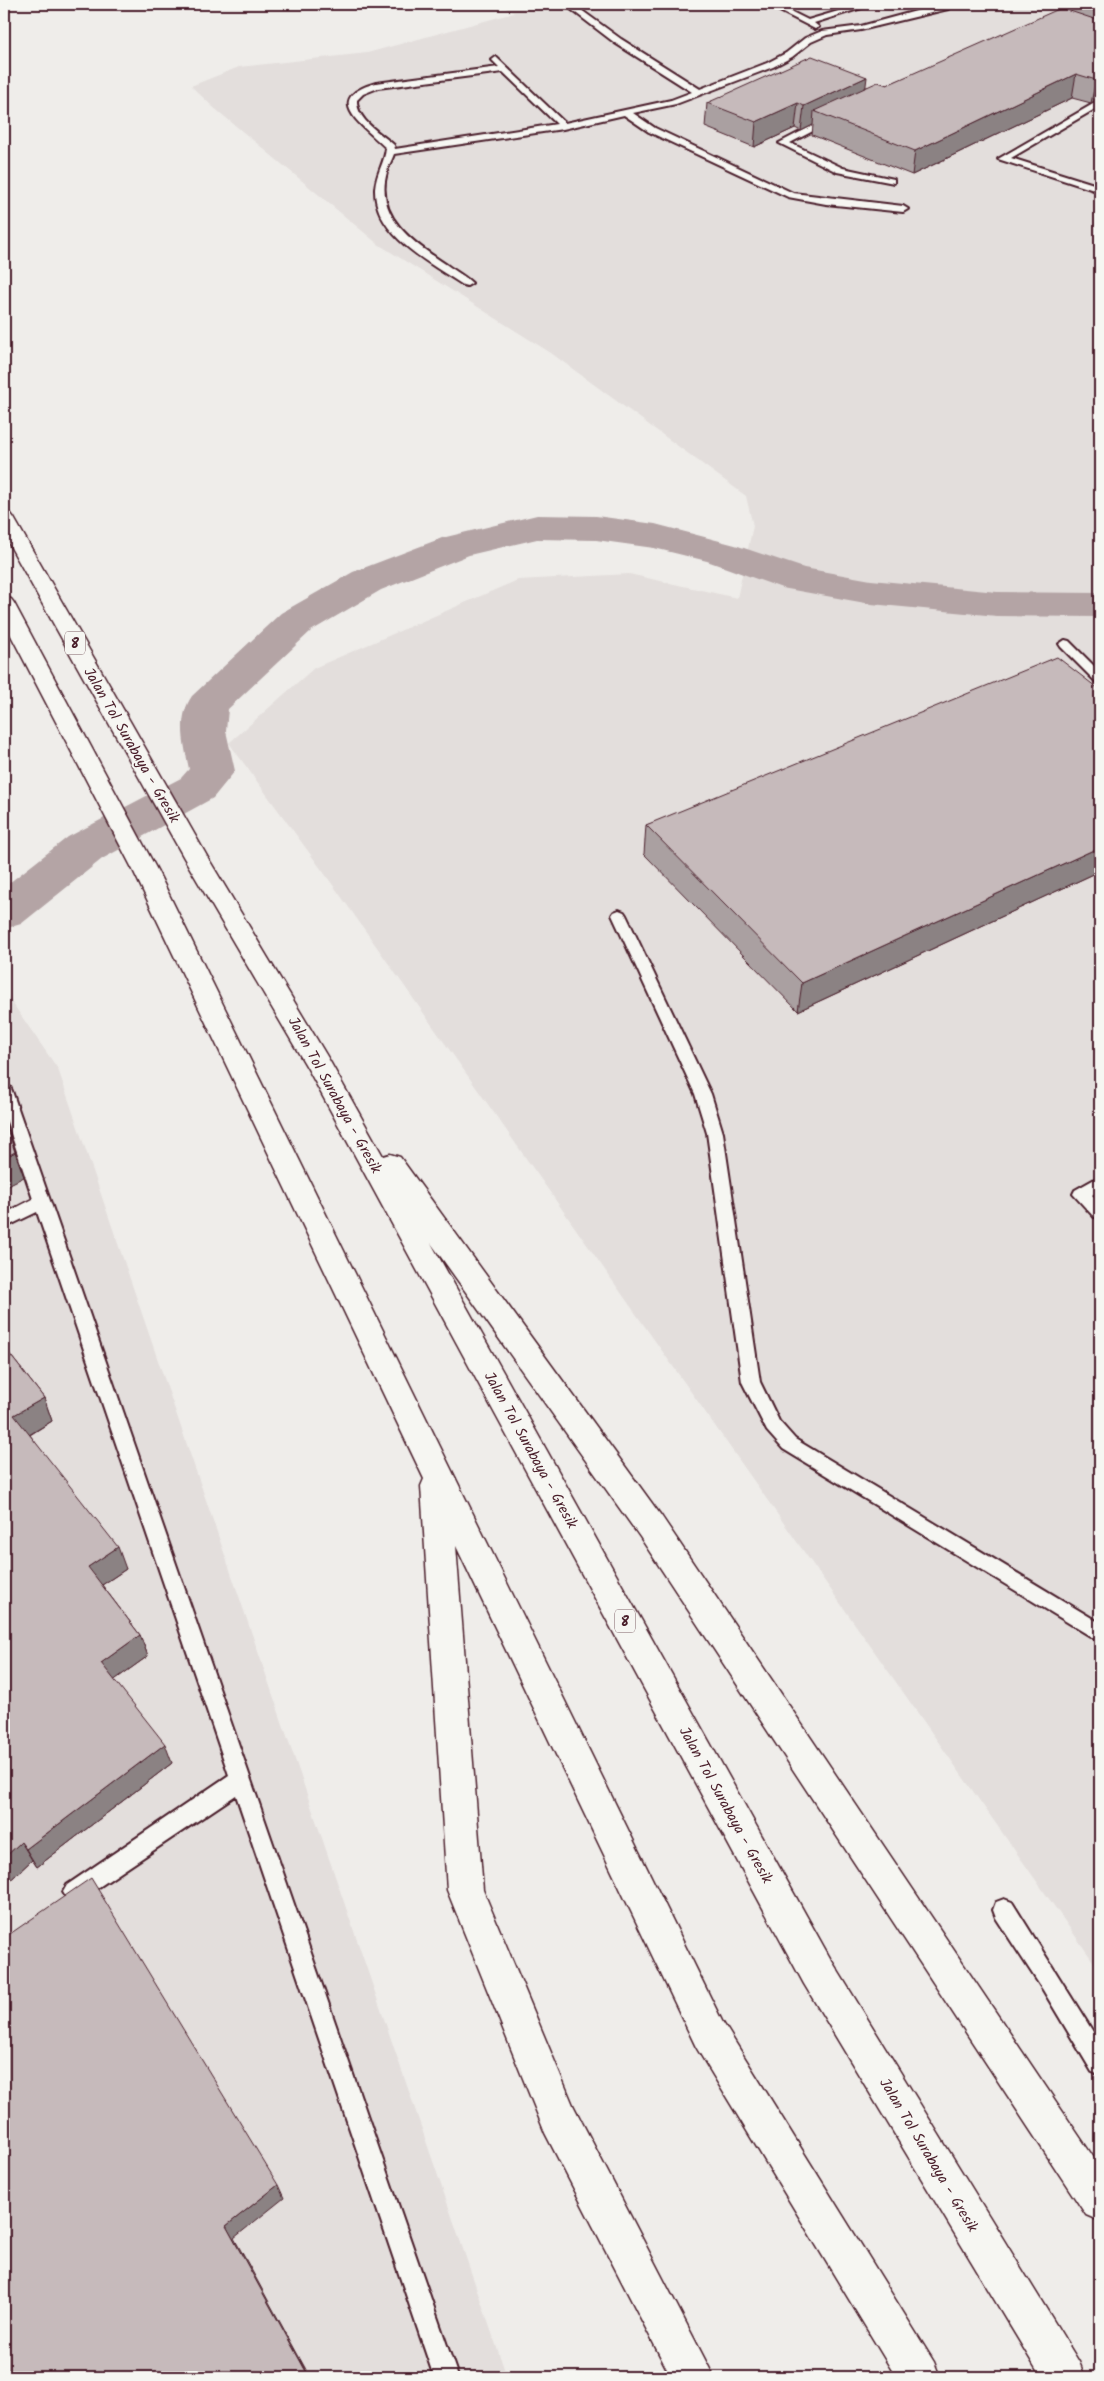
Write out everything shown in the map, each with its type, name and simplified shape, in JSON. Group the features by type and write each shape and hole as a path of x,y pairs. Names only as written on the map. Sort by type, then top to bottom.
{"highway":[{"name":"Jalan Tol Surabaya - Gresik","path":"4,518 196,858 319,1065 817,1971 1064,2377"},
{"path":"4,603 145,870 435,1472 709,2034 919,2377"},
{"path":"319,1065 651,1527 1100,2201"},
{"path":"435,1472 465,1890 559,2119 693,2377"}],"lane":[{"path":"568,4 618,41 699,92"},
{"path":"770,4 826,33"},
{"path":"806,23 870,4"},
{"path":"391,152 563,126 673,102 770,65 789,55 808,40 826,33 861,28 945,7 946,4"},
{"path":"1035,25 1082,4"},
{"path":"1071,9 1085,13"},
{"path":"1044,21 1060,27"},
{"path":"496,60 554,114 563,126"},
{"path":"467,283 410,242 384,216 380,202 382,173 391,152 388,144 367,128 358,118 353,106 354,98 359,92 376,86 505,69"},
{"path":"1100,103 1003,159 1100,189"},
{"path":"628,113 652,130 791,195 826,201 903,209"},
{"path":"837,117 783,142 840,170 891,181"},
{"path":"1065,644 1100,679"},
{"path":"619,915 703,1094 715,1133 751,1382 773,1426 789,1444 1100,1633"},
{"path":"4,1091 446,2377"},
{"path":"1100,1182 1081,1194 1100,1212"},
{"path":"4,1222 41,1202"},
{"path":"61,1901 240,1780"},
{"path":"1004,1910 1052,1982 1100,2064"}],"shaded area":[{"path":"499,4 1100,4 1100,1971 338,892 229,743 314,668 518,580 629,574 737,598 753,526 746,496 551,353 378,244 213,107 191,86 239,67 367,53 514,13"},
{"path":"4,991 58,1069 507,2377 4,2377"}],"building":[{"path":"1076,4 1100,4 1100,13"},
{"path":"1061,8 1100,21 1100,77 1096,80 1076,74 915,151 814,111 878,82 887,85"},
{"path":"812,56 867,77 804,106 798,103 756,122 707,103"},
{"path":"1057,657 1100,690 1100,847 802,983 646,825"},
{"path":"4,1120 15,1152 4,1158"},
{"path":"4,1347 44,1398 14,1415 118,1547 88,1567 140,1635 101,1663 165,1744 26,1849 21,1842 4,1858"},
{"path":"91,1878 278,2185 226,2226 309,2377 4,2377 4,1938"}],"waterway":[{"path":"4,912 85,848 197,788 212,771 204,731 207,705 296,622 367,581 456,546 537,527 596,528 655,536 721,553 796,579 871,592 997,604 1100,605"}]}
